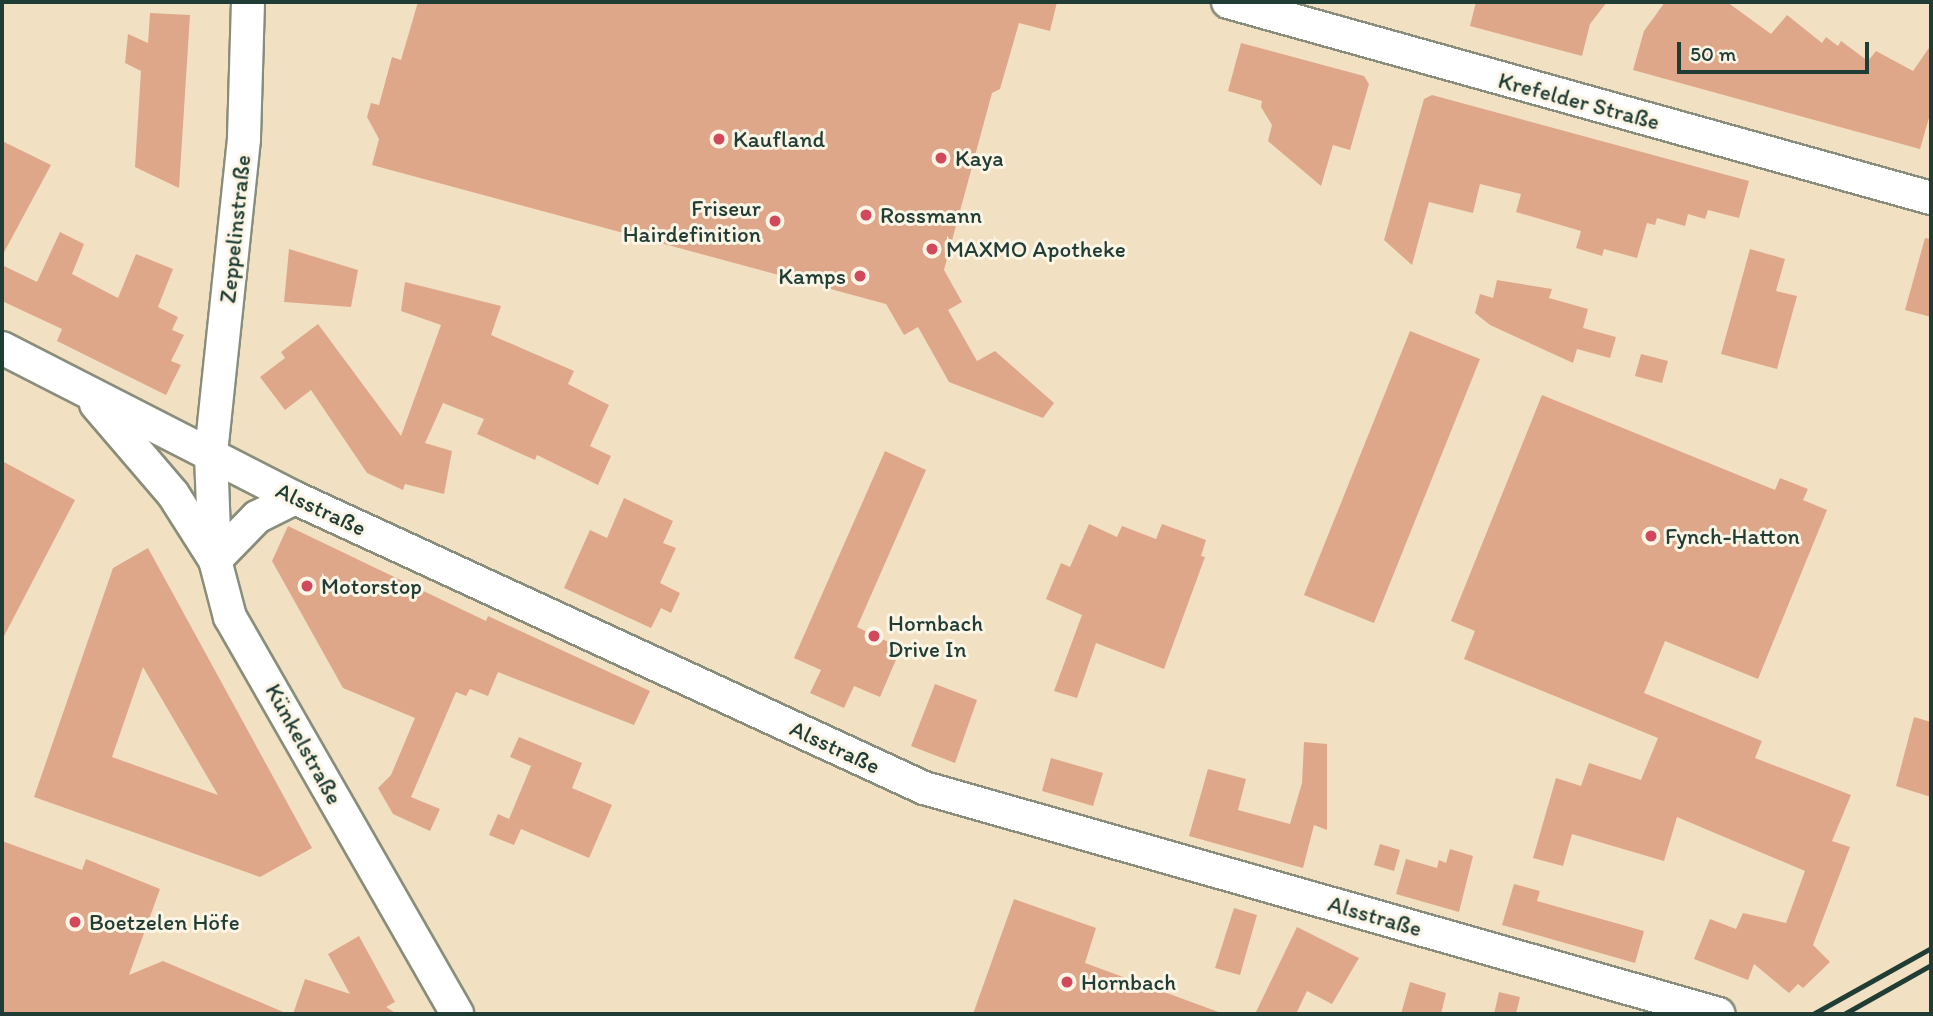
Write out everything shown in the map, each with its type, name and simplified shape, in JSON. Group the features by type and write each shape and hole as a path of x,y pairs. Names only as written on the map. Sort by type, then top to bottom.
{"street":[{"name":"Zeppelinstraße","path":"211,455 244,139 248,2"},
{"name":"Krefelder Straße","path":"1228,2 1931,198"},
{"name":"Alsstraße","path":"2,348 295,498 924,788 1719,1014"},
{"path":"86,391 173,494 215,560 257,517 295,498"},
{"name":"Künkelstraße","path":"211,455 215,560 230,617 457,1014"}],"building":[{"name":"Kaufland","path":"418,2 1057,2 1050,31 1019,23 1000,89 992,93 944,270 962,302 948,310 977,361 995,351 1054,403 1043,418 949,382 918,327 904,335 886,304 372,165 379,139 367,117 371,103 379,105 392,57 401,60"},
{"path":"1476,2 1607,2 1590,24 1582,56 1470,26"},
{"path":"1665,2 1727,2 1771,34 1787,15 1822,43 1826,37 1838,46 1841,41 1868,61 1876,51 1913,71 1931,45 1931,111 1920,149 1633,70 1644,31"},
{"path":"150,13 190,15 179,188 135,167 141,71 125,63 128,34 148,43"},
{"path":"1241,43 1364,76 1369,84 1350,150 1333,145 1321,186 1268,141 1272,125 1261,107 1262,101 1228,91"},
{"path":"1432,95 1749,181 1739,218 1708,210 1705,219 1688,214 1685,226 1657,218 1655,225 1647,223 1637,258 1604,249 1602,256 1576,248 1581,231 1516,212 1521,194 1480,184 1473,213 1429,202 1412,265 1384,240 1424,99"},
{"path":"2,141 51,165 2,256"},
{"path":"60,232 84,244 72,274 118,298 136,254 173,269 158,307 178,317 172,330 184,335 171,361 181,365 166,395 57,341 62,329 2,301 2,265 37,282"},
{"path":"1925,238 1931,239 1931,317 1905,310"},
{"path":"289,249 358,270 351,307 284,302"},
{"path":"1750,249 1785,259 1776,291 1797,296 1777,369 1721,354"},
{"path":"1497,280 1552,289 1549,298 1588,309 1583,328 1616,337 1610,358 1577,349 1573,363 1490,325 1475,313 1480,294 1493,298"},
{"path":"405,282 501,306 491,335 574,371 568,384 609,405 590,446 611,456 598,485 537,455 535,460 477,434 484,419 443,403 425,443 452,451 444,494 405,484 403,490 367,473 311,390 285,410 260,377 285,358 281,352 318,324 401,436 441,325 401,311"},
{"path":"1410,331 1480,359 1374,623 1304,595"},
{"path":"1641,354 1668,361 1662,383 1635,376"},
{"path":"1542,395 1775,490 1780,478 1808,489 1803,500 1827,510 1758,679 1665,641 1644,693 1762,741 1755,758 1851,795 1832,841 1850,847 1813,945 1830,962 1803,988 1798,984 1789,993 1754,964 1748,980 1694,959 1710,919 1736,929 1743,913 1786,923 1805,871 1677,817 1664,861 1572,834 1563,866 1533,858 1556,778 1581,786 1589,763 1641,780 1658,738 1464,659 1475,631 1451,621"},
{"path":"885,451 926,470 857,627 901,648 880,697 854,686 844,708 810,693 821,670 794,658"},
{"path":"2,461 75,500 2,640"},
{"path":"624,498 673,521 663,543 676,548 660,583 680,593 671,613 661,608 651,628 564,588 590,530 607,538"},
{"path":"1089,524 1117,537 1122,526 1156,539 1162,524 1206,540 1201,556 1205,557 1164,669 1096,643 1077,698 1054,691 1082,615 1046,599 1061,563 1070,567"},
{"path":"288,526 486,621 488,616 650,691 634,725 498,672 488,696 470,689 466,696 456,692 411,797 440,809 430,831 393,814 378,788 391,775 415,718 343,688 272,561"},
{"path":"148,548 312,848 260,877 34,797 113,568","holes":["143,667 218,795 112,757"]},
{"path":"935,684 977,700 955,763 911,746"},
{"path":"1914,717 1931,722 1931,797 1896,786"},
{"path":"519,737 582,763 572,788 612,805 589,858 521,829 514,845 489,835 498,814 509,819 531,766 510,757"},
{"path":"1304,742 1327,744 1327,830 1314,825 1303,868 1189,836 1208,769 1246,779 1238,810 1290,824 1302,783"},
{"path":"1051,758 1103,773 1093,806 1042,791"},
{"name":"Boetzelen Höfe","path":"2,841 82,870 86,859 160,889 129,975 163,961 288,1014 2,1014"},
{"path":"1380,844 1400,850 1394,871 1374,865"},
{"path":"1450,849 1473,856 1459,912 1396,894 1406,859 1437,868 1439,860 1446,863"},
{"path":"1514,884 1540,891 1537,901 1644,931 1635,963 1502,925"},
{"name":"Hornbach","path":"1014,899 1096,928 1085,963 1224,1014 973,1014"},
{"path":"1234,908 1257,915 1240,975 1215,968"},
{"path":"1297,927 1359,958 1332,1004 1307,991 1296,1014 1255,1014"},
{"path":"359,936 395,1002 386,1007 397,1014 293,1014 305,979 350,994 328,954"},
{"path":"1410,982 1446,993 1441,1014 1401,1014"},
{"path":"1499,992 1520,997 1516,1014 1494,1014"}],"railway":[{"path":"1813,1014 1931,948"},
{"path":"1844,1014 1931,965"}],"place":[{"name":"Kaufland","path":"719,139"},
{"name":"Kaya","path":"941,158"},
{"name":"Rossmann","path":"866,215"},
{"name":"Friseur Hairdefinition","path":"775,221"},
{"name":"MAXMO Apotheke","path":"932,249"},
{"name":"Kamps","path":"860,276"},
{"name":"Fynch-Hatton","path":"1651,536"},
{"name":"Motorstop","path":"307,586"},
{"name":"Hornbach Drive In","path":"874,636"},
{"name":"Boetzelen Höfe","path":"75,922"},
{"name":"Hornbach","path":"1067,982"}]}
